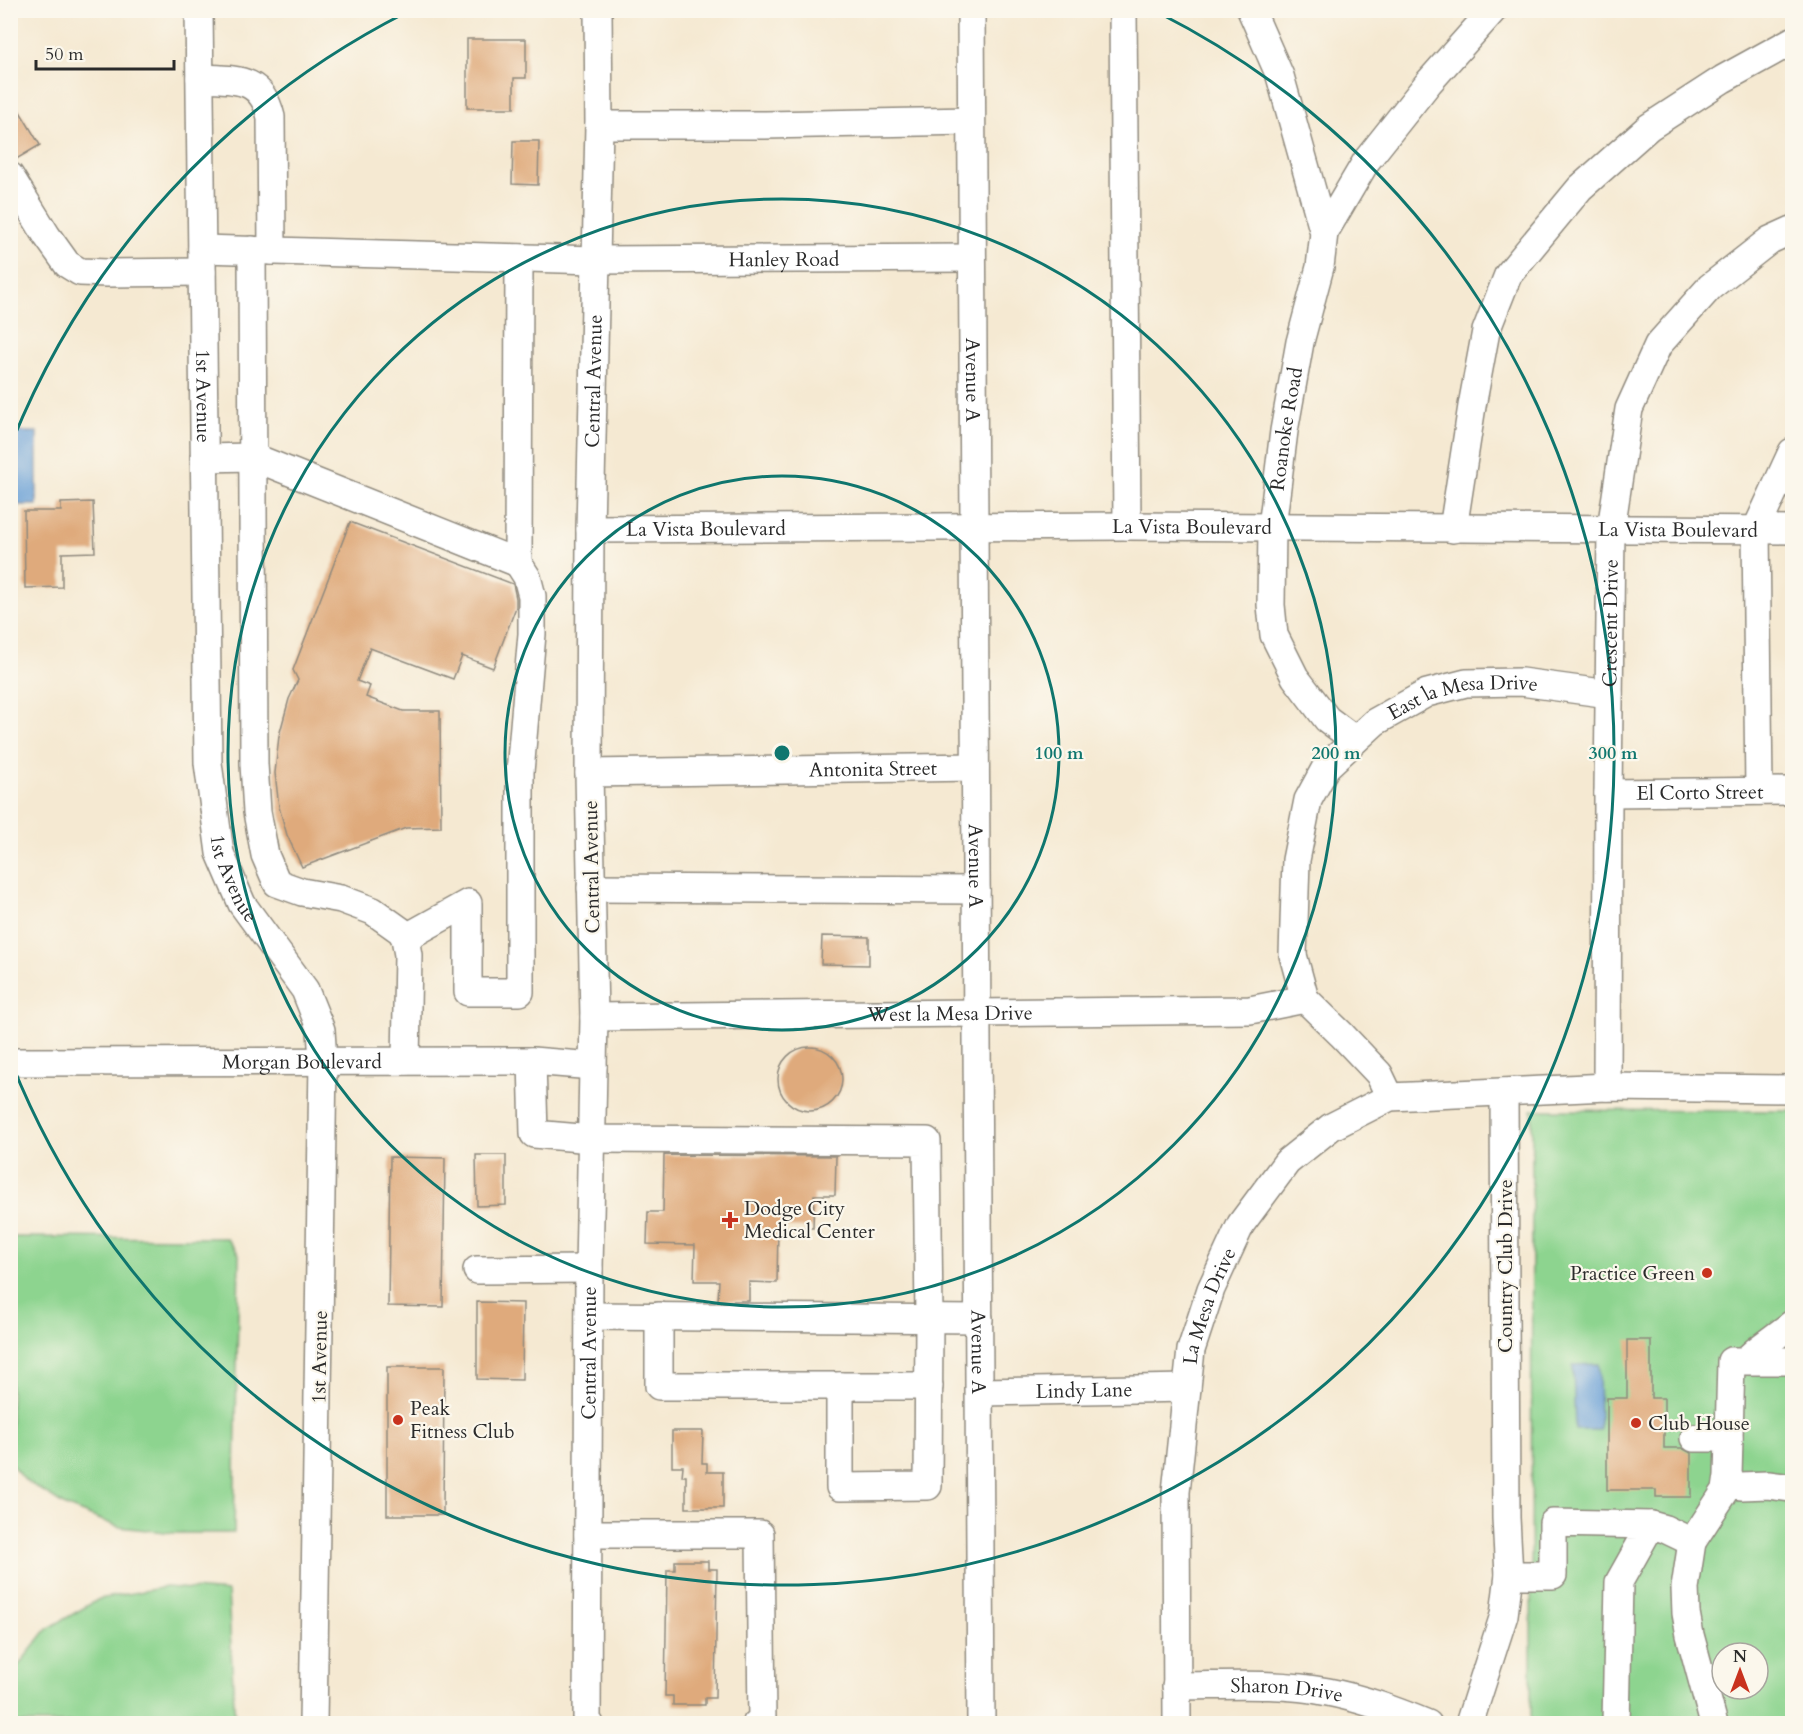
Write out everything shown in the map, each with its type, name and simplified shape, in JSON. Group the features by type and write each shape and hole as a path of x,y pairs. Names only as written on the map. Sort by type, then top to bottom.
{"street":[{"name":"1st Avenue","path":"199,10 208,763 220,853 242,904 305,990 321,1030 323,1062 313,1724"},
{"name":"Central Avenue","path":"588,1724 589,1269 594,1017 589,773 590,529 598,10"},
{"name":"Avenue A","path":"971,10 981,1724"},
{"path":"1123,10 1127,526"},
{"name":"Roanoke Road","path":"1251,10 1280,76 1324,234 1320,267 1300,342 1286,420 1272,527 1271,605 1274,635 1295,677 1327,719 1355,741"},
{"name":"Roanoke Road","path":"1324,234 1367,160 1429,82 1492,10"},
{"path":"1453,529 1486,331 1508,275 1580,188 1649,127 1723,80 1792,41"},
{"path":"200,78 238,80 255,88 267,102 271,117 262,250 253,457 254,765 257,812 265,855 277,883 303,892 340,899 373,911 401,931 405,938 408,955 406,1061"},
{"path":"598,125 971,121"},
{"name":"Hanley Road","path":"10,176 67,264 80,272 107,273 262,250 595,260 972,258"},
{"name":"Crescent Drive","path":"1607,1087 1611,529 1629,409 1658,345 1710,287 1770,240 1792,231"},
{"path":"405,938 468,903 468,992 520,992 520,772 532,634 532,596 527,577 518,563 519,258"},
{"path":"1759,791 1756,530 1792,452"},
{"path":"204,458 253,457 518,563"},
{"name":"La Vista Boulevard","path":"590,529 1127,526 1792,530"},
{"name":"East la Mesa Drive","path":"1305,999 1293,955 1296,860 1308,800 1326,767 1375,722 1427,693 1466,683 1521,682 1609,694"},
{"name":"Antonita Street","path":"589,773 975,767"},
{"name":"El Corto Street","path":"1608,793 1792,791"},
{"path":"591,888 976,890"},
{"path":"1305,999 1379,1074 1390,1097 1607,1087 1792,1089"},
{"name":"West la Mesa Drive","path":"594,1017 1250,1010 1305,999"},
{"path":"532,1061 534,1134 592,1139 927,1140 928,1486 840,1487 840,1386"},
{"name":"Morgan Boulevard","path":"10,1062 532,1061 593,1066"},
{"name":"Country Club Drive","path":"1468,1724 1504,1615 1509,1575 1506,1518 1504,1092"},
{"name":"La Mesa Drive","path":"1177,1724 1176,1492 1191,1350 1211,1289 1241,1224 1287,1162 1330,1127 1390,1097"},
{"path":"477,1270 589,1269"},
{"path":"589,1316 979,1319"},
{"path":"659,1316 659,1386 928,1386"},
{"path":"1746,1360 1792,1324"},
{"path":"1714,1724 1686,1613 1685,1588 1692,1542 1728,1484 1731,1361 1792,1361"},
{"name":"Lindy Lane","path":"980,1392 1187,1388"},
{"path":"1694,1437 1729,1438"},
{"path":"1728,1484 1792,1488"},
{"path":"1509,1575 1553,1575 1553,1523 1652,1525 1665,1528 1692,1542"},
{"path":"1616,1724 1618,1582 1652,1525"},
{"path":"588,1534 760,1534 762,1724 756,1724"},
{"name":"Sharon Drive","path":"1176,1686 1266,1686 1326,1692 1383,1705 1428,1724"}],"green space":[{"path":"1532,1110 1792,1111 1792,1723 1531,1724"},
{"path":"11,1237 226,1238 239,1254 234,1533 174,1533 119,1527 65,1506 25,1480 11,1464"},
{"path":"166,1587 228,1592 235,1723 11,1723 11,1675 47,1629 99,1599"}],"water":[{"path":"11,432 37,432 37,505 11,505"},
{"path":"1599,1364 1600,1430 1575,1430 1573,1365"}],"building":[{"path":"467,39 526,39 526,78 514,78 514,108 467,108"},
{"path":"10,95 40,145 13,161 10,160"},
{"path":"513,141 539,141 538,185 512,184"},
{"path":"93,502 95,552 62,553 62,587 25,588 24,511 61,511 61,503"},
{"path":"350,522 513,584 516,607 493,668 462,656 453,679 370,648 357,681 370,686 366,697 403,711 440,711 441,827 406,828 302,867 287,835 279,807 275,773 279,736 289,699 298,680 293,670"},
{"path":"822,936 869,937 869,965 821,964"},
{"path":"804,1047 816,1047 833,1056 840,1067 842,1079 840,1091 833,1102 816,1111 804,1111 792,1106 783,1097 778,1085 778,1073 783,1061 792,1052"},
{"path":"476,1155 506,1155 506,1205 477,1206"},
{"name":"Dodge City Medical Center","path":"664,1155 836,1156 835,1195 814,1195 813,1228 778,1227 777,1283 749,1282 749,1301 718,1301 719,1281 694,1281 695,1245 647,1244 648,1212 663,1212"},
{"path":"390,1157 445,1158 443,1307 388,1306"},
{"path":"477,1302 523,1303 522,1380 477,1379"},
{"name":"Club House","path":"1627,1340 1651,1340 1651,1398 1664,1398 1664,1448 1682,1448 1691,1453 1691,1497 1656,1497 1656,1490 1607,1490 1607,1398 1627,1398"},
{"path":"387,1367 444,1367 443,1515 387,1515"},
{"path":"672,1431 703,1431 702,1463 707,1463 707,1472 723,1472 723,1508 686,1508 686,1476 682,1476 683,1466 672,1466"},
{"path":"675,1561 708,1561 708,1569 717,1569 715,1698 705,1698 705,1705 673,1705 673,1696 665,1696 667,1570 675,1570"}],"place":[{"name":"Dodge City Medical Center","path":"730,1220"},
{"name":"Practice Green","path":"1707,1273"},
{"name":"Peak Fitness Club","path":"398,1420"},
{"name":"Club House","path":"1636,1423"}]}
